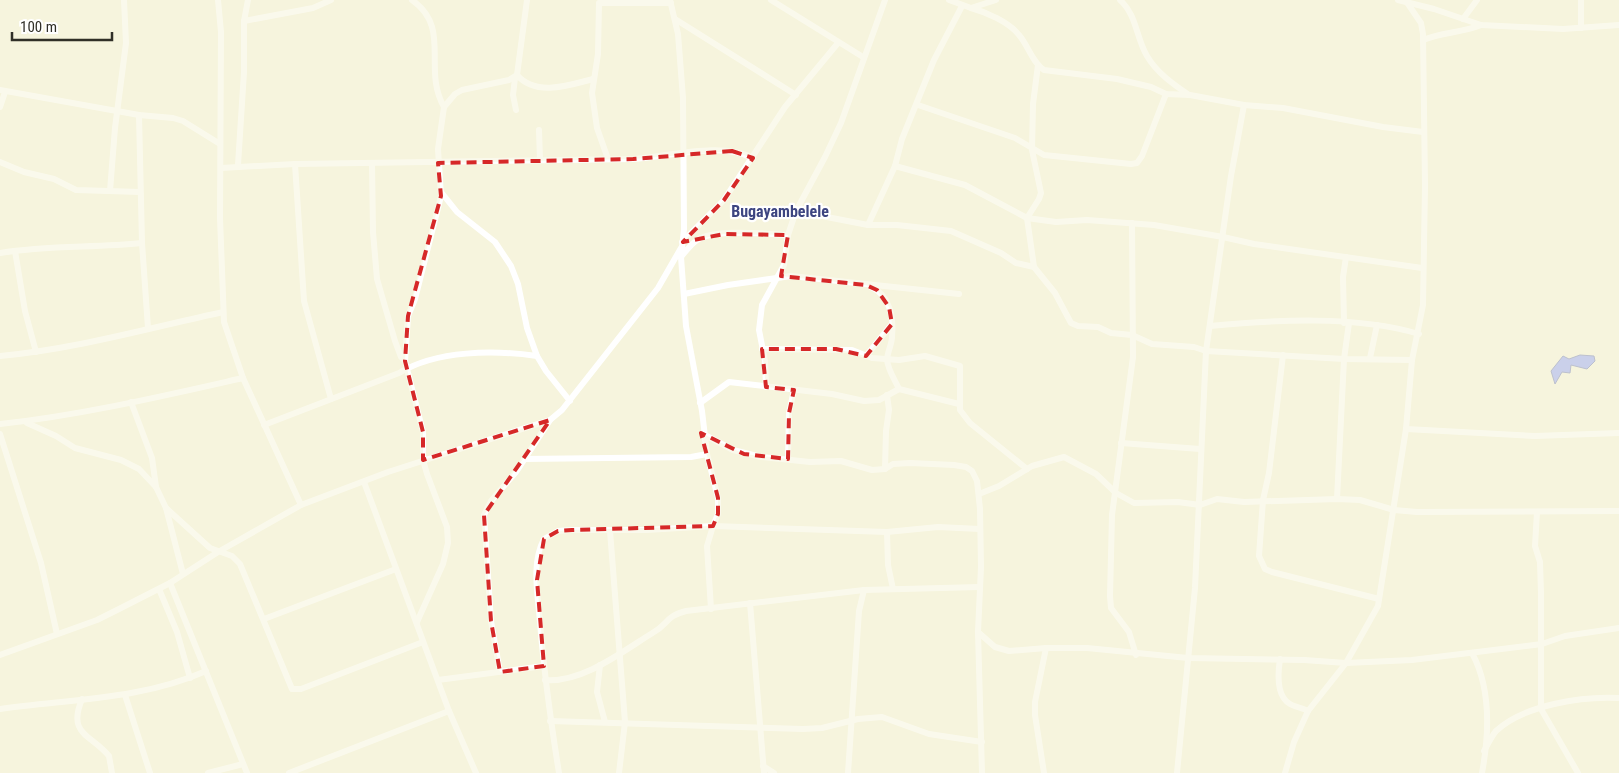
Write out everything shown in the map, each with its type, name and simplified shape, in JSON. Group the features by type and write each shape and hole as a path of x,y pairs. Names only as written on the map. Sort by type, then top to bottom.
{"street":[{"path":"110,191 126,43 124,0"},
{"path":"218,0 221,32 220,144 223,312 230,344 243,378 301,505"},
{"path":"238,165 244,72 244,21 248,0"},
{"path":"244,21 313,8 331,0"},
{"path":"412,0 426,12 433,26 436,82 439,98 444,107"},
{"path":"516,110 514,95 527,0"},
{"path":"771,0 838,44 863,57"},
{"path":"766,387 765,361 759,330 762,306 779,276 786,256 788,235 796,211 841,122 885,0"},
{"path":"949,0 962,6 982,11 1017,32 1038,65 1048,70 1092,75 1143,85 1166,94 1190,95 1244,105 1283,108 1383,127 1423,132"},
{"path":"971,8 996,0"},
{"path":"1120,0 1132,18 1146,55 1170,82 1190,95"},
{"path":"1402,0 1481,25 1581,28 1619,25"},
{"path":"1285,773 1294,742 1308,711 1346,663 1374,614 1379,599 1394,510 1406,429 1412,360 1423,305 1422,268 1425,186 1423,40 1421,23 1402,0"},
{"path":"1433,0 1434,9"},
{"path":"1463,19 1477,0"},
{"path":"1581,0 1581,28"},
{"path":"608,159 597,128 593,79 598,54 599,3 670,2 675,18 679,44 684,152 684,229 681,257 686,326 708,454 718,498 718,514 707,546 711,609"},
{"path":"868,225 895,166 902,139 918,105 934,60 962,6"},
{"path":"675,18 796,95"},
{"path":"1423,40 1435,35 1470,29 1481,25"},
{"path":"500,672 491,621 484,515 491,501 504,488 550,420 570,401 658,288 682,245 724,200 796,95 838,44"},
{"path":"1038,65 1033,104 1032,150 1041,193 1039,200 1027,218 1034,267 1054,293 1071,324 1098,328 1111,334 1132,335 1152,344 1194,346 1206,351 1344,359 1412,360"},
{"path":"417,622 443,564 448,543 447,526 430,486 423,460 423,432 405,361 408,316 415,299 441,192 438,163 444,107 454,94 462,90 516,76 532,84 548,88 593,79"},
{"path":"0,107 2,91 139,115 173,118 183,121 220,144"},
{"path":"918,105 1015,138 1032,150 1044,155 1137,163 1146,146 1166,94"},
{"path":"1177,773 1200,505 1200,449 1206,351 1244,105"},
{"path":"139,115 142,243 148,328"},
{"path":"539,130 540,160"},
{"path":"221,168 238,165 653,158 684,152 732,151 753,158"},
{"path":"0,162 24,172 54,179 76,190 140,192"},
{"path":"372,163 373,232 377,279 395,341 401,358 405,361"},
{"path":"295,164 304,301 331,399"},
{"path":"895,166 965,185 1027,218 1056,222 1087,220 1132,223 1223,236 1254,244 1422,268"},
{"path":"441,192 457,212 494,242 511,266 518,284 527,328 537,356 546,371 570,401"},
{"path":"796,211 868,225 897,225 951,232 1001,253 1016,263 1034,267"},
{"path":"1132,223 1133,357 1112,515 1110,604 1129,632 1136,655"},
{"path":"681,257 693,244 703,237 741,233 788,235"},
{"path":"1,253 59,246 142,243"},
{"path":"15,251 25,311 36,352"},
{"path":"1338,498 1346,323 1343,277 1346,257"},
{"path":"684,294 779,276 808,276 866,285 959,294"},
{"path":"866,285 877,290 887,301 892,314 893,336 887,360 899,389"},
{"path":"0,356 105,341 148,328 223,312"},
{"path":"1210,326 1293,320 1377,326 1418,334"},
{"path":"866,356 892,324"},
{"path":"1370,358 1377,326"},
{"path":"762,349 852,350 866,356 887,360 906,360 917,356 925,356 960,366 960,410 970,423 1027,469"},
{"path":"264,424 331,399 419,362 458,356 506,353 537,356"},
{"path":"1283,355 1264,500 1259,556 1265,569 1379,599"},
{"path":"0,424 26,422 243,378"},
{"path":"700,403 730,382 832,394 864,401 879,400 899,389 959,404"},
{"path":"788,459 789,414 794,390"},
{"path":"886,469 886,431 889,410 887,395"},
{"path":"131,402 152,458 156,487 166,508 183,574"},
{"path":"0,655 97,620 170,583 218,552 301,505 423,460 550,420"},
{"path":"26,422 56,436 75,448 121,460 139,469 156,487"},
{"path":"1406,429 1535,436 1619,433"},
{"path":"0,434 41,563 57,634"},
{"path":"705,435 744,454 810,462 840,461 872,470 886,469 893,464 904,463 962,466 969,468 974,474 979,494 980,528 978,632 982,773"},
{"path":"1121,443 1200,449"},
{"path":"524,459 691,457 708,454"},
{"path":"979,494 999,486 1027,469 1064,457 1096,474 1116,493 1134,503 1200,505 1217,499 1244,502 1338,498 1360,500 1394,510 1416,512 1619,511"},
{"path":"364,482 449,711 476,773"},
{"path":"166,508 218,552 232,556 240,564 292,689 296,690 423,642"},
{"path":"1537,512 1535,538 1540,562 1541,709 1578,773"},
{"path":"559,773 545,680 537,580 538,561 544,539 558,531 610,531 713,526 886,532 938,527 980,528"},
{"path":"610,531 625,722 619,773"},
{"path":"886,532 888,565 893,589"},
{"path":"264,619 396,569"},
{"path":"170,583 247,773"},
{"path":"545,680 558,681 569,678 600,665 656,631 674,615 750,602 864,590 980,587"},
{"path":"159,589 177,632 190,678"},
{"path":"848,773 859,611 864,590"},
{"path":"750,602 763,770 774,773"},
{"path":"978,632 1000,649 1018,651 1046,648 1087,648 1136,655 1346,663 1389,662 1472,653 1542,644 1565,636 1619,628"},
{"path":"1044,773 1035,715 1035,702 1046,648"},
{"path":"1472,653 1482,676 1486,701 1482,773"},
{"path":"1280,659 1279,680 1285,698 1289,703 1308,711"},
{"path":"600,665 597,692 605,722"},
{"path":"438,680 544,666"},
{"path":"0,709 125,695 190,678 206,671"},
{"path":"125,695 150,773"},
{"path":"1484,751 1492,736 1504,726 1541,709 1571,700 1619,698"},
{"path":"82,699 77,712 78,726 89,740 109,756 112,773"},
{"path":"289,773 449,711"},
{"path":"550,720 759,729 822,728 851,721 882,717 929,734 982,742"},
{"path":"208,773 243,764"}],"highlighted area":[{"path":"732,151 753,158 724,200 683,242 724,234 788,235 781,276 866,285 877,290 889,307 892,324 866,356 836,349 762,349 766,387 794,390 789,413 788,459 744,454 701,433 718,498 718,514 713,526 558,531 544,539 537,580 544,666 500,672 491,621 484,515 550,420 423,460 423,432 405,361 408,316 441,196 438,163 633,159"}],"water":[{"path":"1580,355 1594,356 1595,361 1587,369 1571,365 1570,373 1562,372 1555,384 1551,371 1563,356 1569,359"}],"district":[{"name":"Bugayambelele","path":"780,211"}]}
